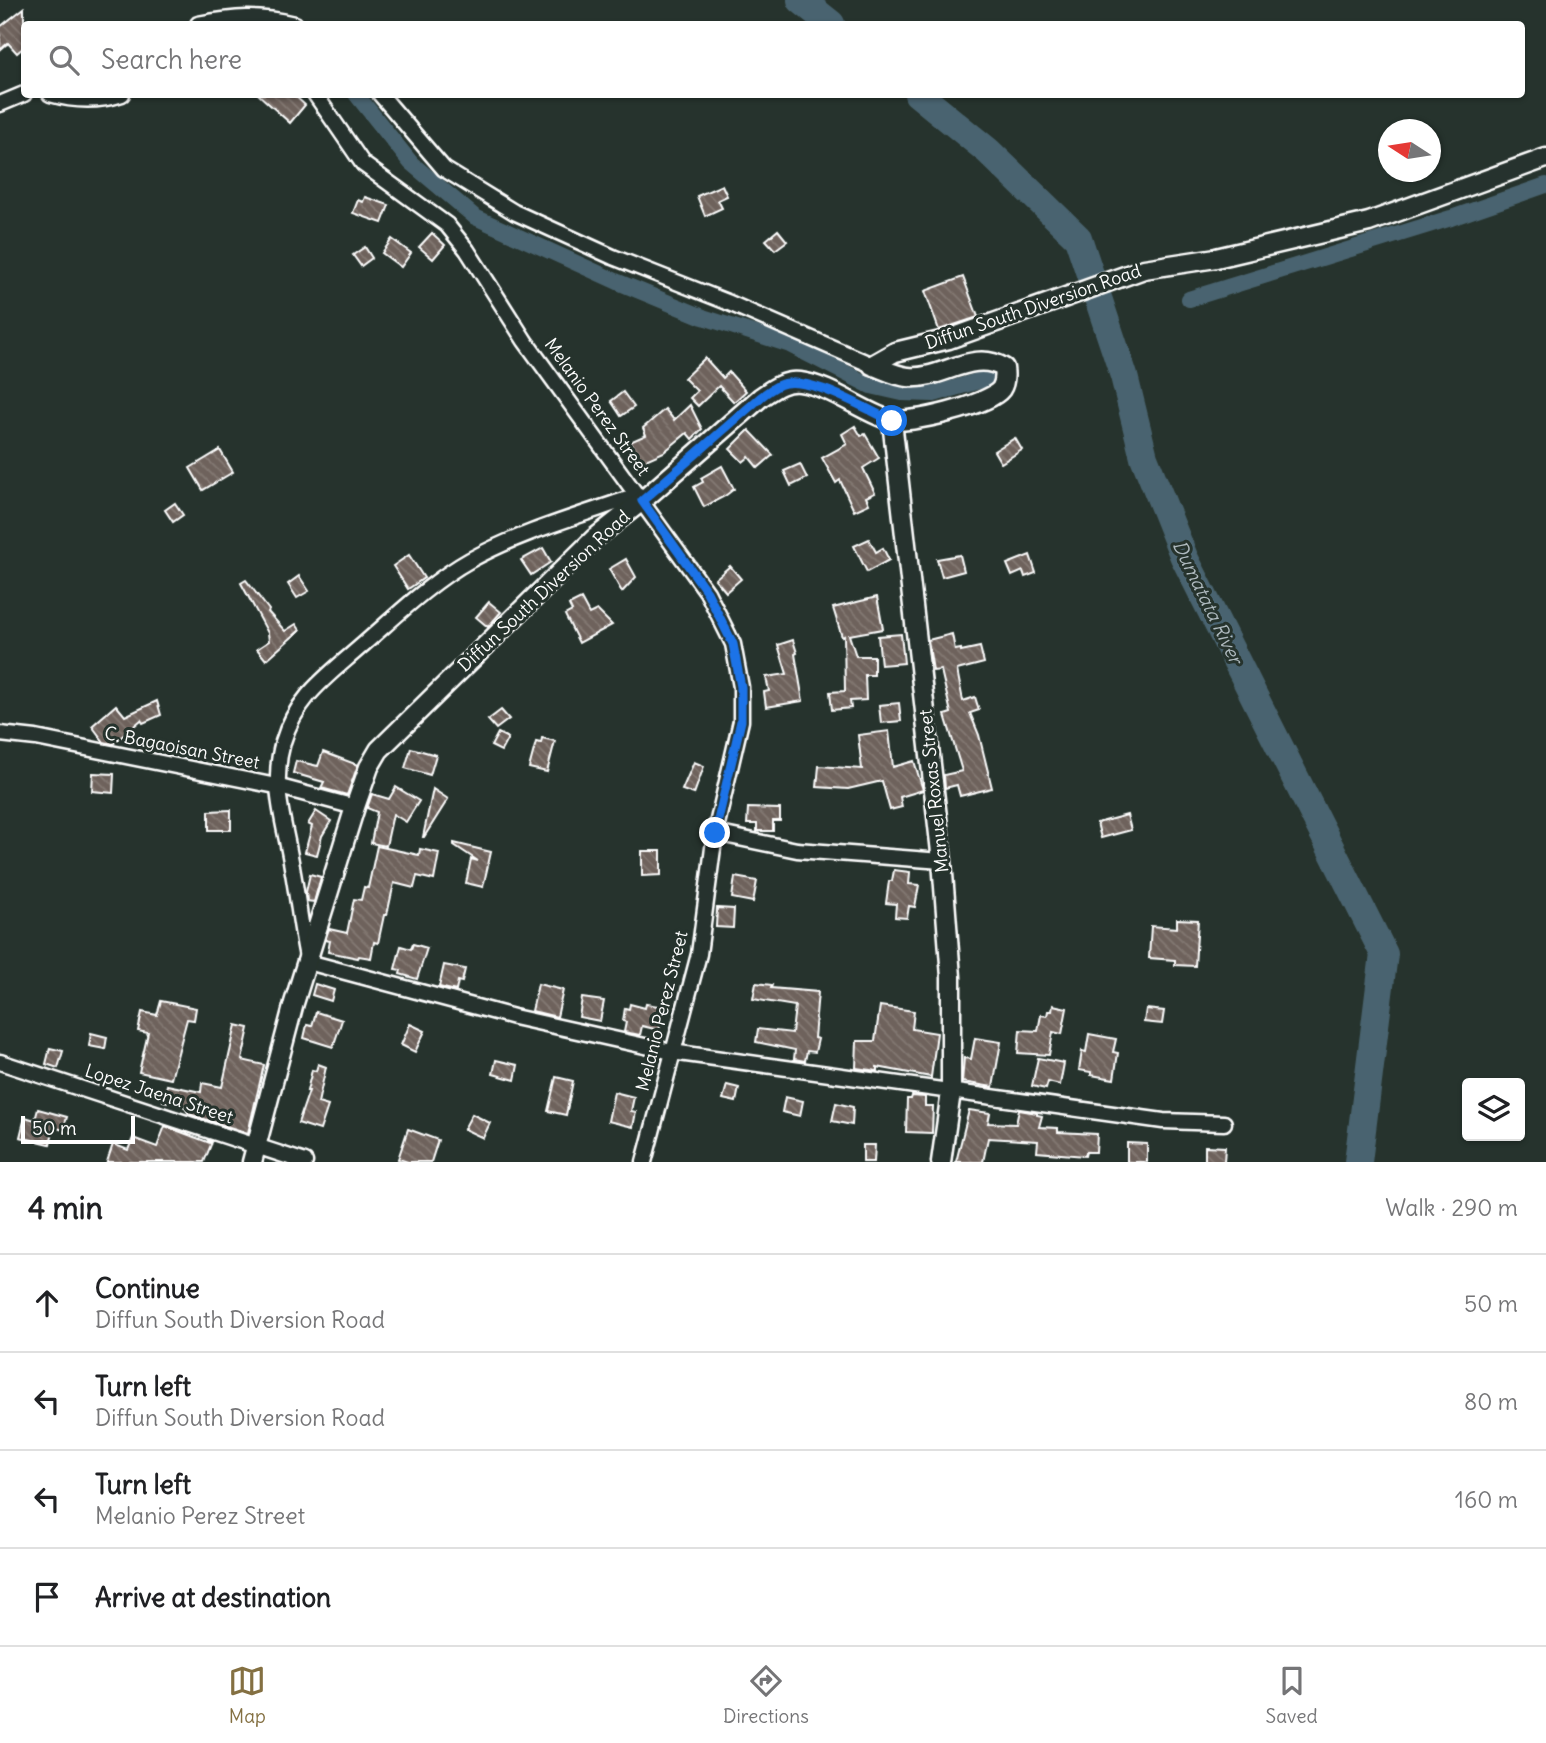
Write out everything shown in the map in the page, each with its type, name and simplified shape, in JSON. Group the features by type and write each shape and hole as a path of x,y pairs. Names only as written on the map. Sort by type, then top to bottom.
{"street":[{"path":"215,21 237,17 282,21"},
{"path":"0,104 21,94"},
{"path":"75,98 111,98"},
{"name":"Melanio Perez Street","path":"318,98 363,164 447,225 467,250 524,341 707,592 733,644 741,687 741,721 715,833 699,954 644,1162"},
{"path":"383,98 444,169 514,212 613,257 727,302 872,365"},
{"name":"Diffun South Diversion Road","path":"872,365 895,352 948,339 1144,268 1216,258 1369,222 1546,158"},
{"name":"Diffun South Diversion Road","path":"254,1154 294,1003 355,807 369,767 379,750 595,538 761,397 780,384 799,382 818,387 892,421 950,413 990,399 1002,387 1005,377 1004,368 996,363 972,362 909,378 872,365"},
{"name":"Manuel Roxas Street","path":"892,421 942,861 951,977 950,1092 941,1162"},
{"path":"641,498 517,538 469,561 421,594 307,694 292,716 285,735 276,786 308,961 514,1017 672,1052 1163,1121 1224,1124"},
{"name":"C. Bagaoisan Street","path":"0,734 89,748 276,786 355,807"},
{"path":"715,833 797,850 942,861"},
{"name":"Lopez Jaena Street","path":"0,1062 254,1154 305,1162"}],"building":[{"path":"24,8 21,50 17,53 8,43 0,50 0,27"},
{"path":"262,98 297,98 305,105 290,123"},
{"path":"722,185 727,196 718,200 722,208 705,216 697,196"},
{"path":"365,197 389,205 382,223 353,213 358,200 363,202"},
{"path":"778,230 787,241 775,250 766,240"},
{"path":"432,233 445,245 433,259 419,247"},
{"path":"392,239 411,253 401,267 382,253"},
{"path":"365,247 372,258 361,266 353,255"},
{"path":"963,277 978,317 939,330 925,291"},
{"path":"705,358 723,378 729,372 746,391 734,402 719,386 698,406 690,398 697,391 684,378"},
{"path":"623,392 634,407 621,416 611,401"},
{"path":"690,405 702,429 692,439 687,433 664,452 639,463 630,442 646,435 643,428 665,409 674,420"},
{"path":"855,426 861,436 865,434 879,458 863,468 875,493 866,497 869,504 854,511 840,480 836,483 822,458 847,444 842,434"},
{"path":"749,430 773,455 758,468 749,457 743,462 730,449"},
{"path":"1015,438 1022,450 1001,463 994,451"},
{"path":"220,450 233,472 203,490 190,468"},
{"path":"800,464 807,478 791,486 784,471"},
{"path":"722,466 734,489 704,507 694,487 703,482 701,478"},
{"path":"175,503 183,515 173,522 165,510"},
{"path":"869,539 876,552 883,548 889,560 867,572 854,546"},
{"path":"543,548 551,562 531,575 521,560"},
{"path":"409,555 424,578 408,589 393,566"},
{"path":"960,555 964,571 942,577 937,559"},
{"path":"1030,555 1036,573 1025,577 1023,571 1012,576 1007,564"},
{"path":"626,559 636,577 622,592 609,569"},
{"path":"730,566 741,579 726,592 715,579"},
{"path":"299,576 309,591 297,598 288,584"},
{"path":"246,580 285,631 296,624 300,630 266,660 257,649 269,641 268,633 241,583"},
{"path":"877,597 883,629 849,635 856,656 874,656 874,675 865,675 866,700 850,701 851,708 832,710 830,692 845,691 844,636 842,637 833,608"},
{"path":"581,599 589,614 597,610 612,625 579,643 565,615 572,611 569,605"},
{"path":"489,602 501,612 488,627 476,617"},
{"path":"901,634 904,663 881,665 878,636"},
{"path":"952,634 955,650 980,647 984,663 957,670 963,701 975,697 979,710 970,713 979,735 992,788 960,796 957,785 945,788 944,775 962,771 945,715 951,713 941,670 933,671 928,640"},
{"path":"793,640 803,701 766,707 764,692 769,691 766,677 787,674 778,645"},
{"path":"157,701 161,715 143,723 141,720 113,744 104,742 92,726 116,705 125,716"},
{"path":"899,703 901,721 881,723 879,705"},
{"path":"501,710 509,719 496,729 488,720"},
{"path":"889,731 893,767 914,761 923,790 900,797 902,807 890,810 882,781 848,789 817,787 819,766 862,769 858,735"},
{"path":"498,733 508,738 501,751 491,746"},
{"path":"542,738 555,741 547,772 529,768 536,742 541,743"},
{"path":"411,748 436,755 430,775 405,768"},
{"path":"323,752 358,765 347,795 321,788 324,782 293,773 296,761 318,766"},
{"path":"694,762 704,766 694,794 682,790"},
{"path":"93,773 114,774 113,793 92,791"},
{"path":"396,787 419,801 406,822 393,814 386,846 371,843 377,812 367,808 372,794 389,799"},
{"path":"433,789 448,799 423,837"},
{"path":"748,808 780,809 780,821 773,821 773,831 757,831 757,824 747,824"},
{"path":"231,810 231,830 209,830 209,811"},
{"path":"316,811 331,821 322,836 317,855 305,852 312,826 308,824"},
{"path":"1127,815 1131,830 1101,838 1097,823"},
{"path":"454,843 491,852 483,887 466,883 471,859 478,861"},
{"path":"377,846 419,855 420,849 439,853 434,880 417,876 414,888 394,883 387,915 384,915 378,943 374,942 371,958 328,952 330,941 325,940 329,929 347,933 354,899 361,900 364,887 368,888"},
{"path":"642,851 661,851 661,875 642,876"},
{"path":"894,870 910,872 909,884 919,885 915,907 909,906 907,918 895,917 896,904 886,903 889,881 892,881"},
{"path":"310,874 321,877 314,902 307,901"},
{"path":"735,877 757,881 753,902 732,898"},
{"path":"717,908 734,909 733,928 716,927"},
{"path":"1177,919 1198,920 1195,966 1175,965 1175,960 1149,958 1151,926 1177,928"},
{"path":"413,944 427,948 417,979 400,974 401,970 395,969 401,946 411,949"},
{"path":"444,965 465,969 462,982 458,981 456,991 439,987"},
{"path":"756,983 772,985 771,988 818,992 814,1038 818,1039 815,1052 807,1051 805,1061 794,1059 795,1050 756,1042 758,1029 792,1033 795,1006 753,999"},
{"path":"315,984 334,990 331,1001 312,995"},
{"path":"538,984 563,990 557,1017 532,1011"},
{"path":"582,998 604,1001 600,1021 579,1017"},
{"path":"161,1001 196,1008 194,1020 187,1019 171,1079 139,1072 148,1033 138,1031 142,1012 157,1015"},
{"path":"630,1004 645,1008 646,1004 664,1007 659,1030 642,1026 640,1035 624,1032 625,1008 629,1009"},
{"path":"1053,1005 1067,1008 1062,1034 1053,1032 1049,1055 1018,1053 1020,1030 1038,1031 1041,1015 1047,1016"},
{"path":"880,1006 914,1011 912,1029 937,1033 931,1077 877,1067 877,1071 856,1068 857,1041 875,1041"},
{"path":"1146,1009 1164,1011 1162,1024 1144,1022"},
{"path":"316,1012 342,1020 333,1047 304,1038 307,1025 312,1026"},
{"path":"410,1024 425,1031 415,1052 401,1045"},
{"path":"236,1025 249,1028 242,1060 264,1065 248,1133 189,1114 183,1105 163,1101 167,1085 201,1092 202,1083 222,1087"},
{"path":"91,1033 107,1037 105,1049 89,1046"},
{"path":"1089,1034 1116,1039 1113,1052 1118,1053 1114,1079 1079,1070 1082,1051 1086,1052"},
{"path":"975,1038 1001,1042 993,1087 962,1082 964,1058 971,1059"},
{"path":"50,1048 63,1051 58,1068 46,1064"},
{"path":"1038,1058 1064,1063 1060,1085 1048,1082 1046,1089 1032,1086"},
{"path":"496,1060 518,1065 515,1080 493,1074"},
{"path":"318,1064 326,1067 318,1103 328,1106 320,1130 298,1123 309,1091 312,1070 316,1071"},
{"path":"556,1077 573,1081 566,1115 548,1111"},
{"path":"727,1085 739,1088 736,1102 723,1099"},
{"path":"614,1092 634,1097 631,1111 636,1112 633,1127 608,1121"},
{"path":"912,1096 925,1097 925,1106 933,1106 932,1133 906,1132 907,1099"},
{"path":"785,1097 803,1101 800,1116 782,1112"},
{"path":"836,1103 853,1107 852,1125 832,1121"},
{"path":"38,1109 67,1117 63,1130 54,1127 50,1144 20,1137 25,1117 35,1120"},
{"path":"969,1110 990,1113 988,1123 1016,1124 1019,1110 1037,1113 1042,1116 1039,1127 1058,1128 1058,1132 1097,1134 1096,1152 1086,1152 1085,1156 1037,1152 1038,1141 988,1138 983,1162 956,1162"},
{"path":"472,1114 490,1123 483,1138 464,1129"},
{"path":"165,1126 212,1142 204,1162 107,1162 113,1144 128,1150 133,1138 157,1147"},
{"path":"408,1129 438,1140 431,1162 398,1159"},
{"path":"1127,1143 1147,1144 1147,1162 1127,1162"},
{"path":"863,1145 875,1145 874,1162 863,1162"},
{"path":"1205,1146 1225,1147 1224,1162 1205,1162"}],"waterway":[{"name":"Dumatata River","path":"801,0 827,21"},
{"path":"359,98 411,163 475,217 618,282 703,317 790,345 871,386 902,393 934,394 992,377"},
{"name":"Dumatata River","path":"923,98 988,151 1078,238 1124,376 1144,457 1184,557 1384,954 1358,1162"},
{"path":"1189,299 1451,218 1546,185"}],"route":[{"path":"715,833 741,721 741,687 733,644 707,592 642,501 761,397 780,384 799,382 818,387 892,421"}]}
